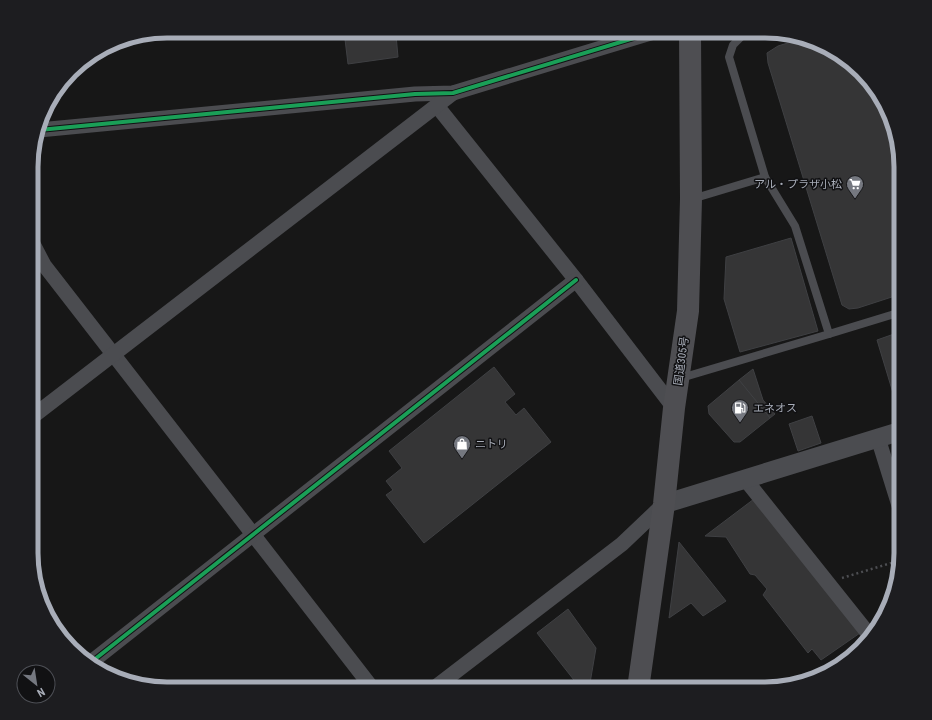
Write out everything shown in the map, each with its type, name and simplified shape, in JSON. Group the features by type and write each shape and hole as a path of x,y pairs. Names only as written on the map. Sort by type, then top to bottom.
{"highway":[{"name":"国道305号","path":"639,682 664,504 674,408 688,311 690,38"}],"street":[{"path":"43,130 415,94 453,93 634,38"},
{"path":"38,412 113,353 453,93"},
{"path":"437,106 576,280 674,408"},
{"path":"38,254 44,265 368,682"},
{"path":"94,660 576,280"},
{"path":"442,682 622,544 664,504 894,433"},
{"path":"878,438 894,489"},
{"path":"745,479 867,632"}],"lane":[{"path":"739,38 733,44 730,57 765,177 795,226 829,334"},
{"path":"690,199 765,177"},
{"path":"678,379 894,314"}],"path":[{"path":"828,582 894,562"}],"building":[{"path":"345,38 396,38 398,57 348,64"},
{"name":"アル・プラザ小松","path":"794,41 822,51 850,70 862,82 877,102 890,133 893,150 894,296 858,308 849,309 842,305 768,63 767,53 778,46"},
{"path":"791,238 818,331 740,352 724,299 726,257"},
{"path":"894,334 894,393 893,393 877,340"},
{"name":"ニトリ","path":"494,367 515,394 505,402 516,415 524,408 551,442 424,543 386,495 393,490 386,481 402,468 389,451"},
{"path":"753,369 763,400 775,414 770,418 739,380"},
{"path":"739,380 770,418 740,442 734,442 709,414 708,406"},
{"path":"812,416 821,443 798,451 789,424"},
{"path":"754,499 860,633 821,660 812,649 808,653 763,595 767,589 755,575 750,574 726,537 705,536"},
{"path":"679,542 726,601 703,616 691,603 669,618"},
{"path":"568,609 596,648 590,682 576,682 537,633"}],"cycle path":[{"path":"43,130 415,94 453,93 634,38"},
{"path":"94,660 576,280"}],"place":[{"name":"アル・プラザ小松","path":"855,199"},
{"name":"エネオス","path":"740,423"},
{"name":"ニトリ","path":"462,459"}]}
